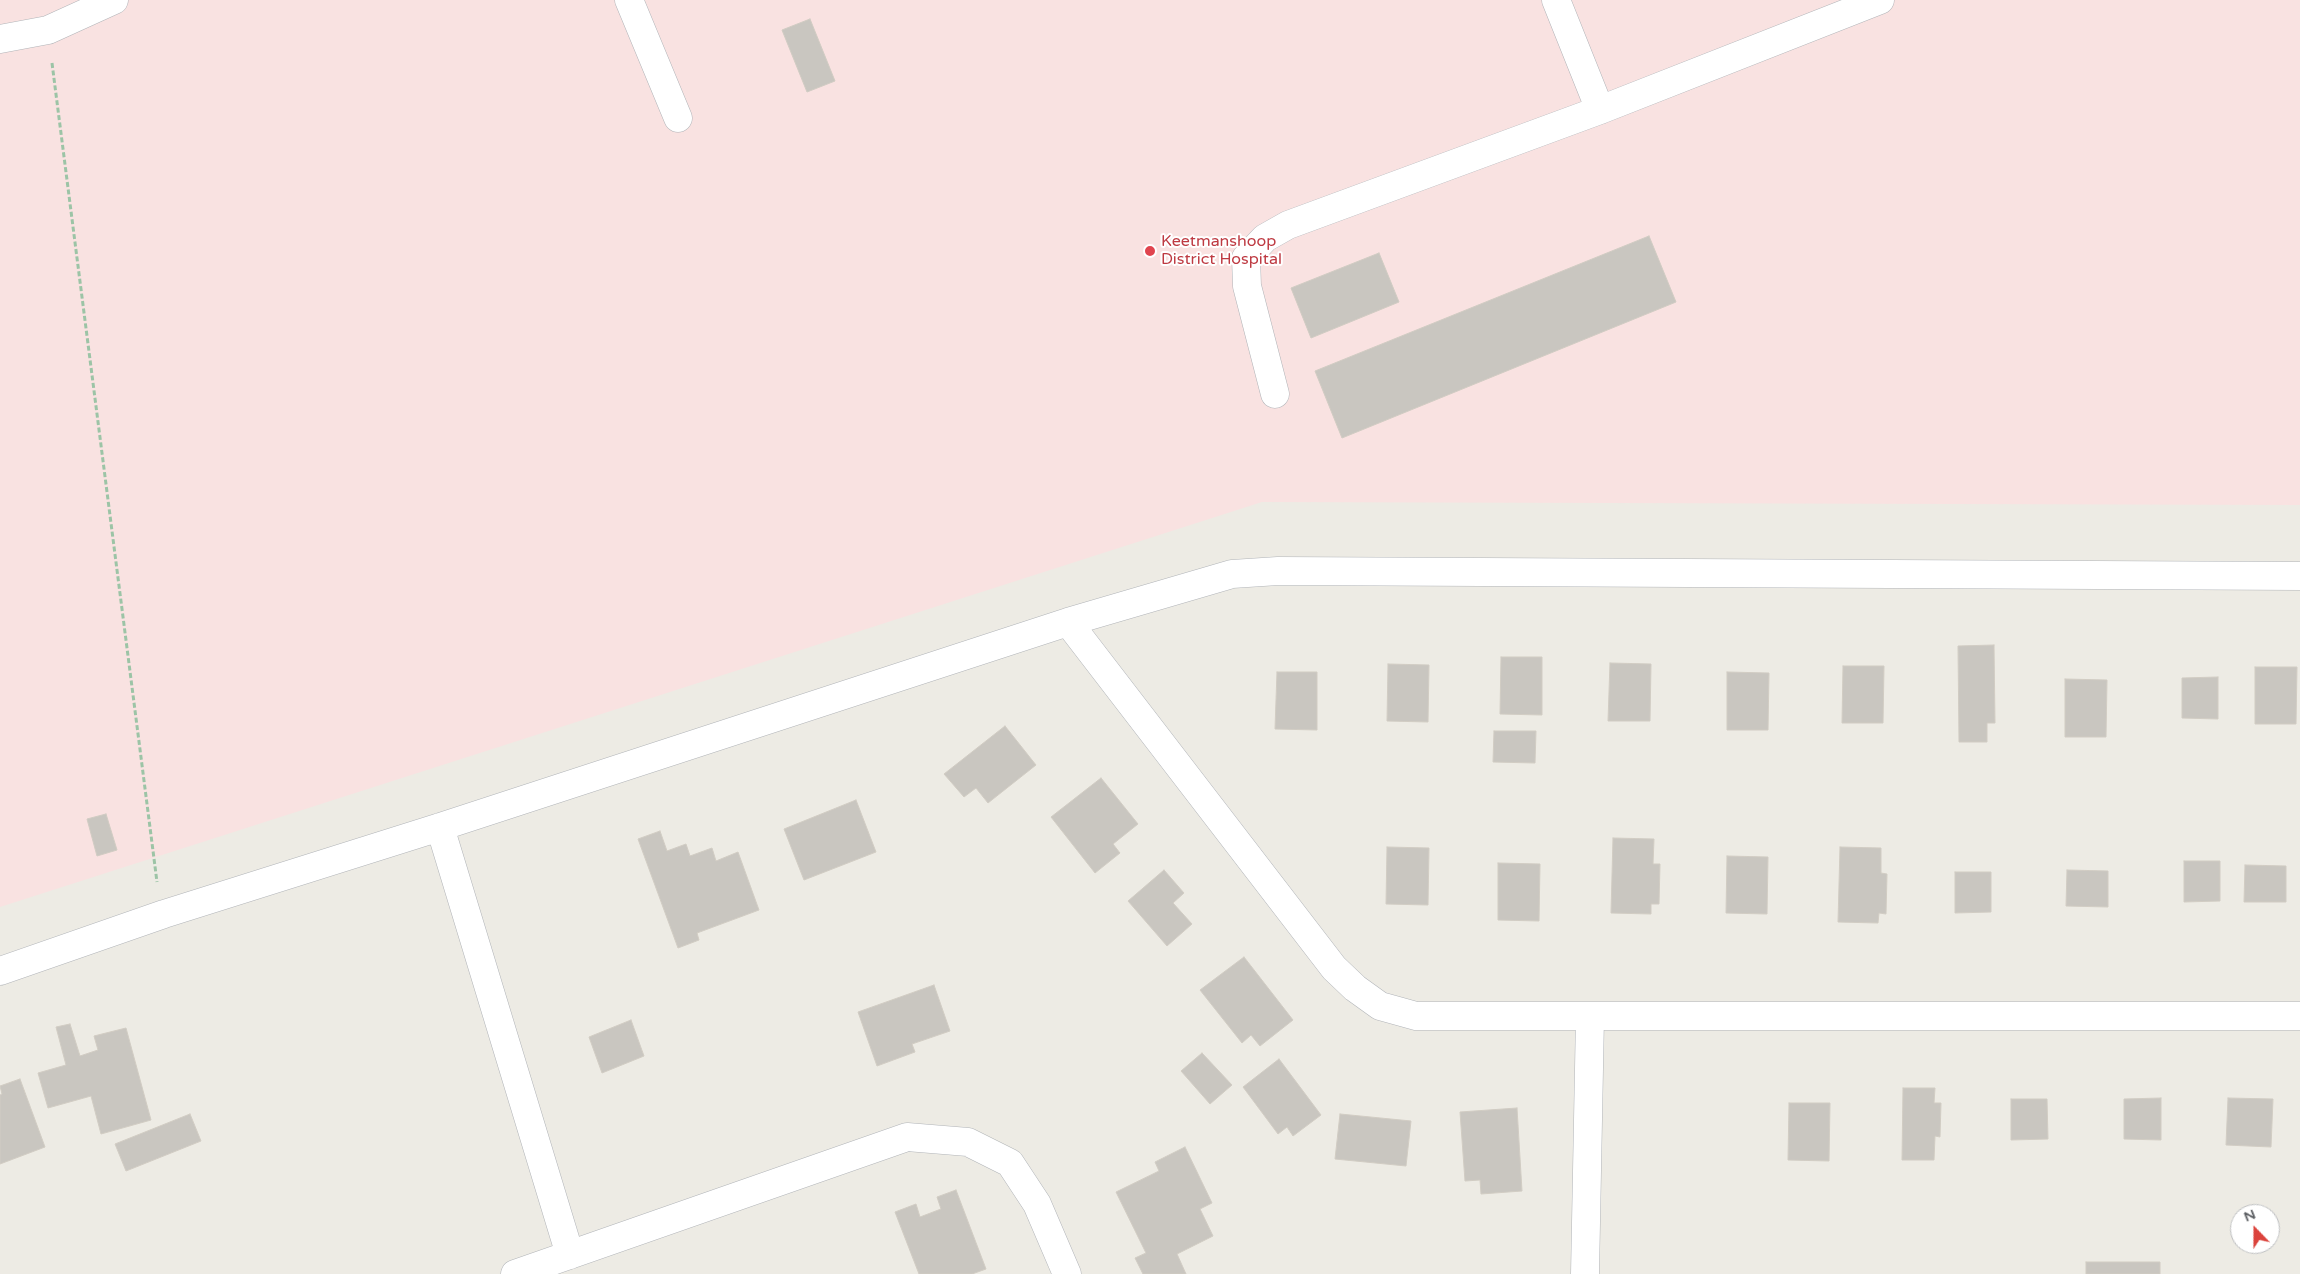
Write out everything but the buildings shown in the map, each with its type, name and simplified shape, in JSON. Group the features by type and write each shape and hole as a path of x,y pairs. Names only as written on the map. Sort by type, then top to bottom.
{"street":[{"path":"0,39 48,30 114,0"},
{"path":"629,0 678,118"},
{"path":"1556,0 1600,110"},
{"path":"1275,394 1247,286 1246,258 1265,238 1288,225 1600,110 1880,0"},
{"path":"0,971 164,914 440,827 1068,622 1232,574 1278,571 2300,576"},
{"path":"1068,622 1334,968 1355,988 1380,1006 1416,1016 2300,1016"},
{"path":"440,827 570,1256"},
{"path":"1585,1274 1590,1017"},
{"path":"516,1274 907,1138 968,1142 1010,1164 1037,1204 1067,1274"}],"path":[{"path":"48,30 153,858 164,914"}],"shaded area":[{"name":"Keetmanshoop District Hospital","path":"0,0 2300,0 2300,505 1262,502 0,907"}],"place":[{"name":"Keetmanshoop District Hospital","path":"1150,251"}]}
